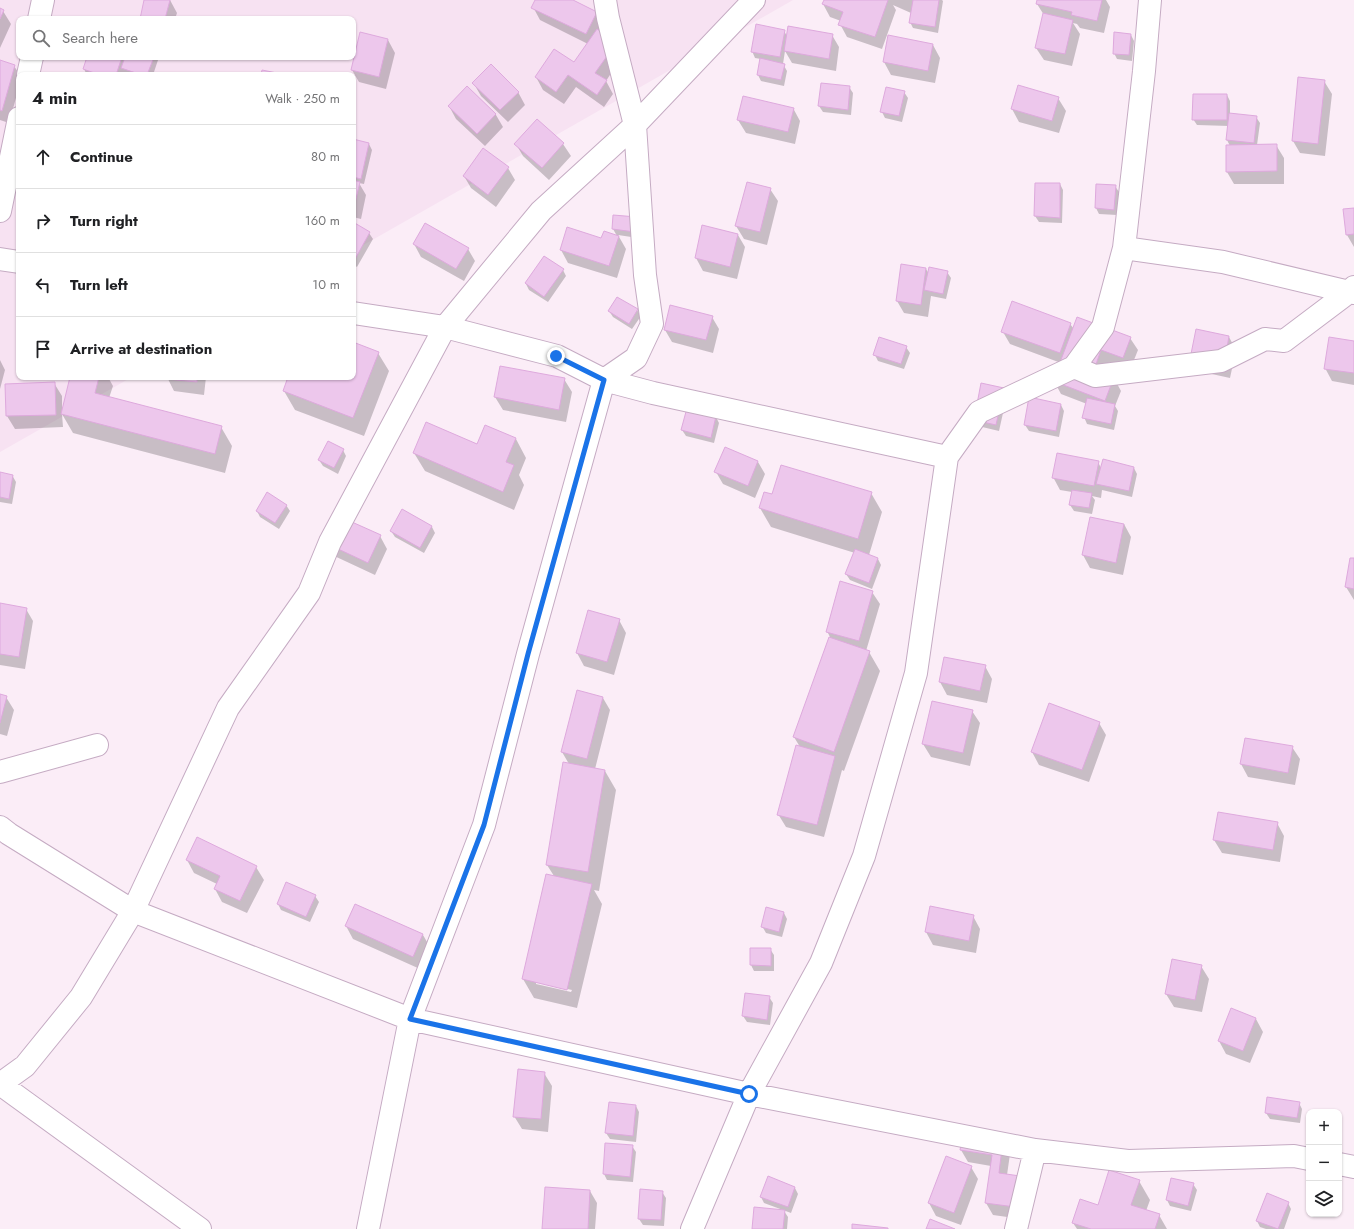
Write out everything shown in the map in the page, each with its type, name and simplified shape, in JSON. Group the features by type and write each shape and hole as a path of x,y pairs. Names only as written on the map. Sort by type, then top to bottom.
{"street":[{"path":"40,16 43,0"},
{"path":"368,1229 410,1019 484,825 528,654 604,380 636,358 652,324 645,275 635,125 608,18 605,0"},
{"path":"200,1229 0,1084 26,1066 81,997 133,911 228,708 309,593 330,542 445,327 541,211 635,125 754,0"},
{"path":"692,1229 749,1094 821,963 864,856 916,673 947,457 978,412 1074,368 1103,326 1124,248 1144,70 1150,0"},
{"path":"29,72 31,60"},
{"path":"0,211 16,133"},
{"path":"1124,248 1223,262 1352,291"},
{"path":"0,259 16,262"},
{"path":"1074,368 1095,376 1221,361 1265,340 1284,341 1352,291"},
{"path":"356,313 445,327 556,356 604,380 653,393 947,457"},
{"path":"0,772 97,744"},
{"path":"0,827 133,911 410,1019 749,1094 1035,1150 1128,1161 1294,1156 1306,1158"},
{"path":"1016,1229 1035,1150"},
{"path":"1342,1165 1354,1167"}],"shaded area":[{"path":"0,0 793,0 356,249 356,72 16,72 16,380 127,380 0,452"}],"building":[{"path":"144,0 170,0 166,16 141,16"},
{"path":"535,0 573,0 597,12 586,34 531,8"},
{"path":"824,0 888,0 875,37 838,25 843,12 822,4"},
{"path":"913,0 939,0 935,27 909,23"},
{"path":"1037,0 1102,0 1097,21 1071,15 1072,12 1036,4"},
{"path":"0,8 4,10 0,19"},
{"path":"1043,13 1073,20 1065,54 1035,48"},
{"path":"756,24 785,30 780,57 751,52"},
{"path":"788,26 833,34 829,59 784,51"},
{"path":"597,29 617,42 595,73 607,80 597,95 568,75 556,92 535,77 554,49 574,62"},
{"path":"360,32 388,39 379,77 351,70 353,60 356,60 356,49"},
{"path":"1114,32 1131,34 1129,55 1113,54"},
{"path":"888,35 933,44 928,71 883,62"},
{"path":"760,58 785,64 781,80 757,75"},
{"path":"0,60 15,65 2,111 0,110"},
{"path":"86,60 121,60 117,72 92,72 83,69"},
{"path":"124,60 153,60 148,72 133,72 121,68"},
{"path":"491,64 519,92 500,110 472,83"},
{"path":"262,70 272,72 262,72"},
{"path":"1298,77 1325,80 1318,144 1292,141"},
{"path":"821,83 850,86 848,110 818,106"},
{"path":"1018,85 1059,97 1052,121 1011,109"},
{"path":"467,86 496,114 477,134 448,106"},
{"path":"886,87 905,91 899,116 880,112"},
{"path":"1193,94 1227,94 1227,120 1192,120"},
{"path":"743,96 794,108 788,132 737,120"},
{"path":"1229,113 1257,116 1254,143 1226,140"},
{"path":"537,119 564,143 542,168 514,144"},
{"path":"356,140 369,143 361,179 356,178"},
{"path":"1277,144 1277,171 1226,172 1226,145"},
{"path":"483,148 509,167 488,195 463,176"},
{"path":"356,181 360,182 356,199"},
{"path":"747,182 771,188 760,232 735,226"},
{"path":"1035,183 1060,183 1060,218 1034,216"},
{"path":"1096,184 1116,185 1114,210 1095,208"},
{"path":"1354,208 1354,234 1346,235 1343,209"},
{"path":"613,215 637,217 635,232 612,229"},
{"path":"425,223 469,248 456,269 413,244"},
{"path":"356,224 370,232 356,257"},
{"path":"702,225 738,234 730,267 695,258"},
{"path":"567,227 601,238 604,231 619,236 609,266 560,250"},
{"path":"544,256 564,269 544,297 525,283"},
{"path":"901,264 926,268 921,305 896,301"},
{"path":"929,267 948,271 943,294 924,290"},
{"path":"617,297 638,309 629,324 608,311"},
{"path":"1012,301 1071,323 1060,353 1001,332"},
{"path":"670,305 713,316 706,340 664,330"},
{"path":"1077,317 1131,337 1123,358 1101,350 1094,370 1114,377 1105,401 1053,381"},
{"path":"1196,329 1229,336 1224,366 1190,359"},
{"path":"879,337 907,346 901,364 873,355"},
{"path":"1329,337 1354,341 1354,373 1324,369"},
{"path":"356,343 379,352 353,418 283,391 287,380 356,380"},
{"path":"500,366 565,378 559,410 494,397"},
{"path":"69,380 98,380 95,393 222,426 215,454 61,414"},
{"path":"176,380 197,380 197,382"},
{"path":"55,382 56,415 6,416 5,384"},
{"path":"981,383 1004,388 996,425 974,420"},
{"path":"1029,397 1061,404 1056,431 1024,425"},
{"path":"1087,398 1115,404 1111,424 1082,418"},
{"path":"687,408 716,416 711,438 681,430"},
{"path":"426,422 477,444 485,425 516,438 506,462 514,465 503,492 413,453"},
{"path":"328,441 344,449 334,468 318,460"},
{"path":"725,447 758,461 748,486 714,472"},
{"path":"1057,453 1099,461 1094,486 1052,478"},
{"path":"1103,459 1134,467 1129,491 1096,484"},
{"path":"781,465 872,492 858,539 759,508 764,492 772,494"},
{"path":"0,472 13,475 9,499 0,497"},
{"path":"1072,490 1092,493 1089,508 1069,505"},
{"path":"267,492 287,505 275,523 256,511"},
{"path":"402,509 432,526 420,548 390,531"},
{"path":"334,514 381,535 368,563 321,541"},
{"path":"1090,517 1124,524 1116,563 1082,555"},
{"path":"855,549 878,558 869,583 845,574"},
{"path":"1350,558 1354,558 1354,589 1345,587"},
{"path":"840,581 873,591 859,641 826,632"},
{"path":"0,603 27,608 19,657 0,654"},
{"path":"588,610 620,619 607,662 576,653"},
{"path":"829,637 870,651 834,752 793,737"},
{"path":"944,657 986,665 980,691 939,682"},
{"path":"577,690 603,697 587,759 561,752"},
{"path":"0,694 7,696 0,723"},
{"path":"932,701 973,710 963,753 922,744"},
{"path":"1049,703 1100,722 1082,770 1031,752"},
{"path":"1245,738 1293,746 1288,773 1240,764"},
{"path":"796,745 835,756 817,825 777,815"},
{"path":"563,762 605,770 588,872 546,865"},
{"path":"1218,812 1278,822 1273,850 1213,840"},
{"path":"197,837 257,866 240,901 214,889 220,876 186,860"},
{"path":"546,874 592,884 567,990 522,979"},
{"path":"286,882 316,895 306,917 277,904"},
{"path":"355,904 423,934 413,957 345,926"},
{"path":"930,906 974,915 969,941 925,932"},
{"path":"766,907 784,912 779,932 761,927"},
{"path":"750,948 771,948 771,966 750,965"},
{"path":"1172,959 1202,965 1195,1000 1165,994"},
{"path":"745,993 770,996 767,1020 742,1016"},
{"path":"1231,1008 1256,1018 1243,1051 1218,1041"},
{"path":"518,1069 545,1072 541,1119 513,1117"},
{"path":"1267,1097 1300,1102 1297,1118 1265,1113"},
{"path":"609,1102 636,1105 633,1136 605,1133"},
{"path":"963,1134 1003,1140 999,1173 1020,1176 1015,1207 985,1203 992,1155 960,1150"},
{"path":"605,1143 633,1145 630,1177 603,1174"},
{"path":"946,1156 972,1166 954,1213 928,1203"},
{"path":"1109,1170 1140,1180 1131,1205 1160,1214 1155,1229 1091,1229 1072,1223 1080,1199 1098,1205"},
{"path":"768,1176 795,1187 788,1207 760,1197"},
{"path":"1171,1178 1194,1183 1188,1206 1166,1200"},
{"path":"545,1187 590,1190 588,1229 542,1229"},
{"path":"640,1189 663,1191 661,1220 638,1219"},
{"path":"1267,1193 1289,1202 1278,1229 1256,1221"},
{"path":"754,1207 785,1210 783,1229 752,1229"},
{"path":"930,1219 955,1229 926,1229"},
{"path":"852,1224 888,1228 888,1229 852,1229"}],"route":[{"path":"556,356 604,380 528,654 484,825 410,1019 749,1094"}]}
